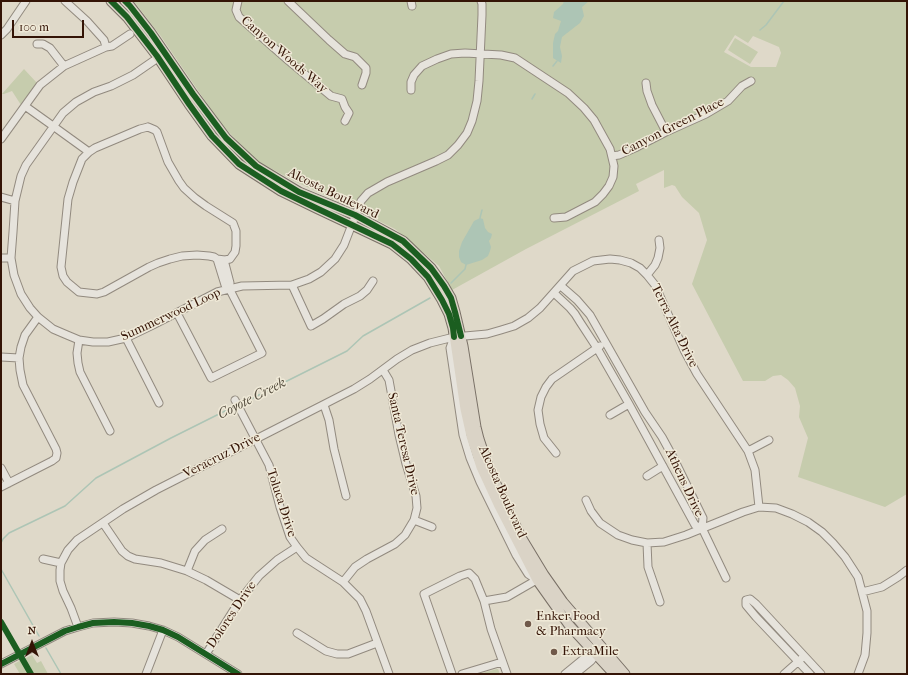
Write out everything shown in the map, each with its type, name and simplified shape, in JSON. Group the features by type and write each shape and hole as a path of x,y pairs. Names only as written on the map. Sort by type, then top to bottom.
{"main road":[{"name":"Alcosta Boulevard","path":"111,1 162,56 226,138 256,166 299,192 355,216 403,241 431,268 451,298 455,312 458,337"},
{"name":"Alcosta Boulevard","path":"125,1 151,33 189,104 212,136 240,164 281,192 392,244 411,259 428,278 442,300 449,314 453,328 464,346 476,427 489,469 541,578 569,625 625,674"},
{"name":"Alcosta Boulevard","path":"599,651 614,674"}],"street":[{"path":"1,35 7,29 26,1"},
{"path":"65,1 87,21 104,40 106,47"},
{"name":"Canyon Woods Way","path":"238,1 236,10 239,17 331,96 342,99 349,113 345,120"},
{"path":"288,1 339,49 345,54 355,57 366,68 362,85"},
{"name":"Summerwood Loop","path":"162,56 133,75 111,86 94,92 76,102 63,113 26,165 21,176 15,201 11,258 14,275 21,294 38,317 53,329 79,340 108,342 126,338 217,292 242,286 292,285 309,279 321,272 335,259 344,245 361,201 368,192 448,155 467,133 477,101 479,81 482,15 480,1"},
{"path":"1,138 40,85 64,66 106,47 112,46 130,34"},
{"path":"37,44 43,44 50,48 64,66"},
{"path":"410,90 414,75 422,66 451,54 465,52 501,54 515,58 568,93 594,120 610,149 614,166 609,186 604,194 595,202 566,217 554,218"},
{"name":"Canyon Green Place","path":"612,156 619,155 635,148 706,114 728,101 742,86 751,81"},
{"path":"646,83 647,92 652,105 666,132"},
{"path":"25,106 89,152"},
{"path":"145,128 155,130 159,135 168,162 179,181 188,192 206,206 233,223 236,231 236,246 235,252 230,259 220,260 214,257 197,255 182,256 158,263 104,292 97,294 79,292 67,282 61,267 68,199 82,159 89,152 95,148 145,128"},
{"path":"1,197 15,201"},
{"path":"647,275 655,265 658,258 660,248 659,240"},
{"path":"1,258 11,258"},
{"name":"Terra Alta Drive","path":"458,337 487,334 514,326 528,318 540,308 573,271 593,261 610,258 631,263 640,268 655,285 684,350 748,451 755,470 759,507"},
{"path":"177,313 211,378 262,353 229,288 225,285 220,260"},
{"path":"292,285 311,326 344,304 360,296 367,290 373,281"},
{"name":"Athens Drive","path":"554,293 575,314 597,348 695,525 702,528 703,518 662,436 646,412 590,315 577,300 561,286"},
{"path":"1,487 52,461 56,458 57,454 56,449 23,385 20,370 19,358 25,335 38,317"},
{"name":"Veracruz Drive","path":"61,563 68,550 77,540 123,509 156,490 354,389 412,350 430,343 458,337"},
{"name":"Alcosta Boulevard","path":"458,337 450,348 463,435 470,458 483,489 516,555 528,574 541,578"},
{"path":"126,338 159,403"},
{"path":"79,340 77,353 80,372 110,431"},
{"path":"556,453 544,438 540,424 538,410 541,396 552,378 606,343"},
{"path":"1,357 19,358"},
{"name":"Santa Teresa Drive","path":"343,582 355,567 395,544 405,535 414,520 417,508 416,496 399,435 389,380 383,370"},
{"name":"Toluca Drive","path":"235,400 269,465 290,537 306,558 343,582 360,599 366,611 389,674"},
{"path":"610,415 629,404"},
{"path":"324,405 329,420 334,449 346,496"},
{"path":"748,451 769,440"},
{"path":"647,476 663,466"},
{"path":"1,468 9,483"},
{"path":"586,500 591,511 600,523 618,535 647,543 664,542 759,507 776,508 808,522 822,532 833,543 845,557 858,577 867,611 868,633 865,655 858,674"},
{"path":"414,520 432,527"},
{"path":"103,523 122,551 128,556 134,559 161,563 187,571 206,580 240,600"},
{"path":"702,528 726,578"},
{"path":"187,571 195,551 205,540 222,529"},
{"path":"647,543 648,566 660,602"},
{"name":"Dolores Drive","path":"206,654 240,600 259,576 297,547"},
{"path":"43,559 61,563 60,581 78,627"},
{"path":"862,592 882,587 898,578 907,570"},
{"path":"452,674 424,594 469,573 475,579 484,601 491,629 507,674"},
{"path":"484,601 508,597 541,578"},
{"path":"810,674 773,636 747,606 746,600 750,599 753,601 821,674"},
{"path":"1,664 65,631 93,623 114,622 132,623 163,630 178,637 238,674"},
{"path":"146,674 163,630"},
{"path":"773,636 780,630"},
{"path":"297,633 326,651 337,654 348,654 377,643"},
{"path":"565,674 587,656 599,651"},
{"path":"575,674 599,651"},
{"path":"784,674 804,656"},
{"path":"462,674 502,662"}],"shaded area":[{"path":"132,1 907,1 907,494 885,507 798,477 808,438 799,417 800,406 795,388 781,375 773,376 765,381 743,381 692,284 707,240 699,213 682,197 675,186 672,185 664,188 664,170 636,184 639,191 526,249 452,290 439,266 395,229 292,180 256,160 221,124 160,35","holes":["735,35 748,43 753,36 779,47 781,53 776,67 751,67 724,52"]},
{"path":"564,1 589,1 582,7 584,16 580,23 562,37 560,47 562,56 561,63 553,58 553,43 561,21 553,18 554,12 563,4"},
{"path":"735,38 758,52 750,64 728,50"},
{"path":"24,69 37,83 21,105 12,91 2,94"},
{"path":"480,218 483,219 485,228 488,232 492,234 489,241 491,247 490,251 488,256 482,260 466,265 461,262 459,251 462,242 474,221"},
{"path":"32,655 37,663 41,661 48,674 33,674 24,659"},
{"path":"21,660 29,674 20,674 14,664"},
{"path":"498,669 500,674 482,673"}],"waterway":[{"path":"760,30 766,25 784,1"},
{"name":"Coyote Creek","path":"553,66 557,61"},
{"name":"Coyote Creek","path":"532,99 535,94"},
{"name":"Coyote Creek","path":"480,218 482,210"},
{"name":"Coyote Creek","path":"451,283 465,269 466,265"},
{"name":"Coyote Creek","path":"241,404 347,351 363,336 430,298"},
{"name":"Coyote Creek","path":"1,543 9,533 65,506 96,478 235,406"},
{"path":"1,569 39,636"},
{"path":"46,648 61,674"}],"cycle path":[{"path":"111,1 127,17 157,56 212,136 239,164 281,191 392,244 411,259 428,277 442,300 449,314 454,337"},
{"path":"125,1 151,33 193,94 226,138 256,166 299,192 355,215 403,241 431,268 451,298 461,336"},
{"path":"1,622 31,674"},
{"path":"1,664 65,631 93,623 114,622 132,623 163,630 178,637 238,674"}],"place":[{"name":"Enker Food & Pharmacy","path":"528,624"},
{"name":"ExtraMile","path":"554,652"}]}
